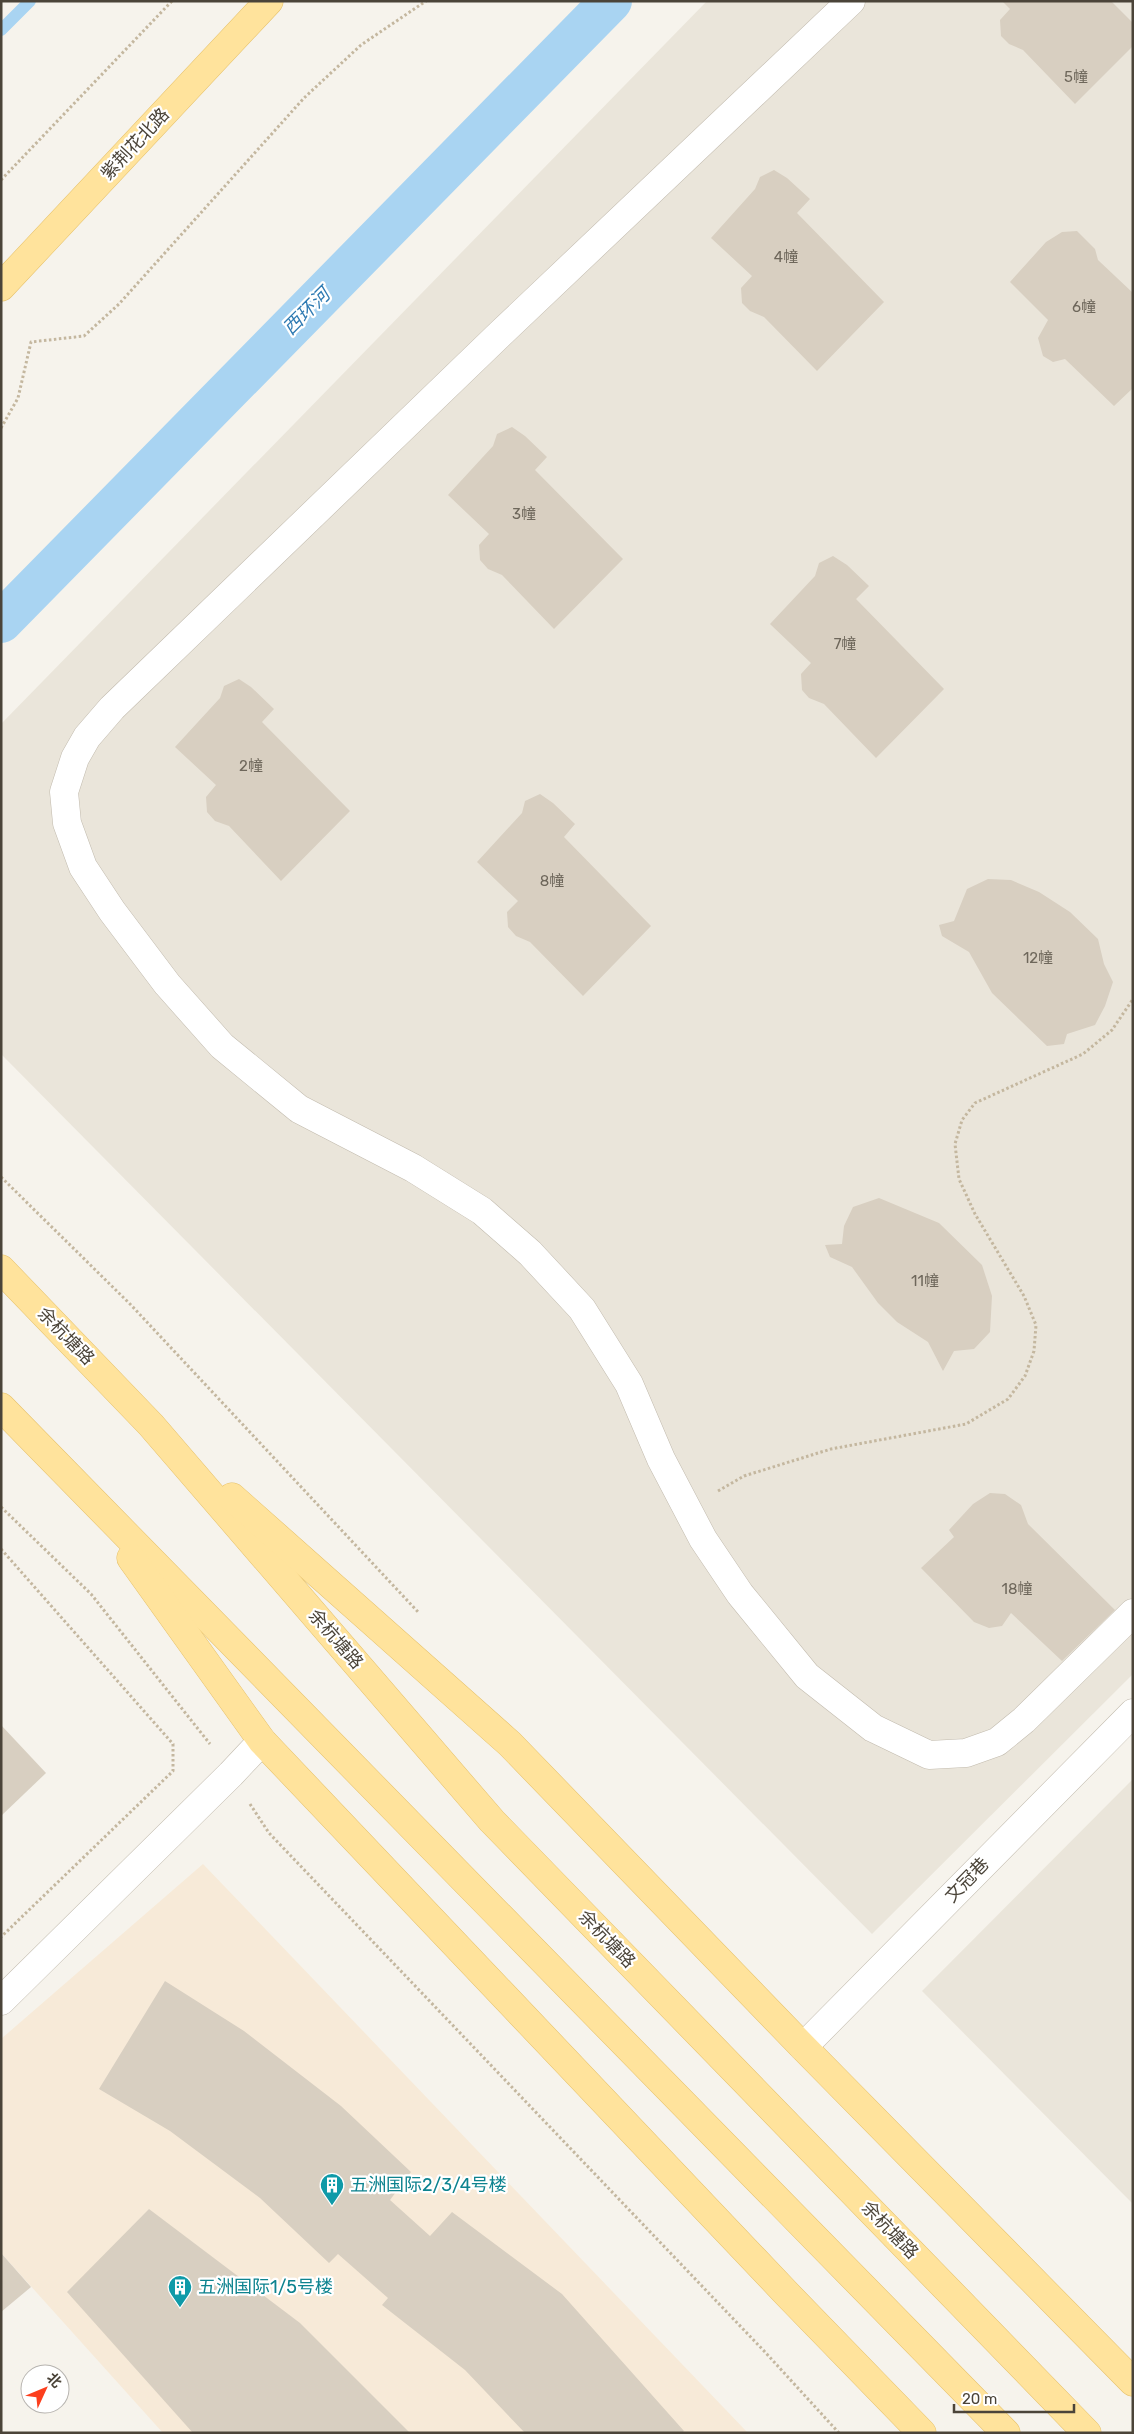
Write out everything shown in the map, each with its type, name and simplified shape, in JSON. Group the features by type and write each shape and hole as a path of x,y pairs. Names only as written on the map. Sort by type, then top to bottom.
{"main road":[{"name":"紫荆花北路","path":"1,287 269,1"},
{"name":"余杭塘路","path":"1,1269 151,1424 492,1821 1087,2433"},
{"path":"1,1407 1006,2433"},
{"name":"余杭塘路","path":"151,1424 510,1744 803,2047 1133,2382"},
{"path":"81,1488 262,1741 787,2294 922,2433"}],"street":[{"path":"851,1 500,334 112,708 74,758 64,792 67,823 82,867 167,984 222,1046 299,1109 413,1168 482,1211 530,1253 582,1309 629,1384 661,1459 703,1539 740,1594 807,1676 873,1728 929,1755 966,1753 997,1742 1024,1720 1133,1613"},
{"name":"文冠巷","path":"803,2047 1133,1713"},
{"path":"1,2001 232,1774 262,1741"}],"path":[{"path":"1,180 172,1"},
{"path":"1,428 18,398 31,342 84,336 120,304 304,98 360,45 426,1"},
{"path":"687,1509 744,1476 831,1449 966,1424 1008,1400 1025,1376 1034,1351 1036,1325 1024,1296 975,1214 959,1179 955,1144 962,1120 975,1103 1083,1054 1112,1030 1133,1000"},
{"path":"1,1507 91,1594 196,1724 232,1774 268,1833 765,2352 839,2433"},
{"path":"1,1549 174,1744 173,1771 1,1937"}],"shaded area":[{"path":"707,1 1133,1 1133,1674 872,1934 1,1054 1,724"},
{"path":"1133,1779 1133,2204 922,1991"},
{"path":"203,1864 748,2433 163,2433 1,2253 1,2039"}],"building":[{"path":"1002,1 1111,1 1133,23 1133,46 1075,104 1023,50 1009,44 1001,36 1000,20 1010,9"},
{"path":"774,170 787,178 810,199 797,213 884,302 817,371 764,317 750,311 742,303 741,288 752,276 711,238 755,189 760,177"},
{"path":"1077,231 1095,249 1098,260 1133,293 1133,388 1114,406 1065,359 1053,362 1043,356 1038,338 1048,320 1010,282 1046,242 1062,232"},
{"path":"512,427 525,436 547,457 535,470 623,559 554,629 502,575 488,569 480,560 479,545 489,534 448,495 493,446 497,434"},
{"path":"833,556 847,565 869,586 856,599 944,689 876,758 824,704 809,698 802,690 801,674 811,663 770,624 815,576 819,563"},
{"path":"239,679 251,687 274,709 262,722 350,811 281,881 229,826 215,821 207,812 206,797 216,785 175,747 220,698 224,686"},
{"path":"540,794 553,803 575,824 564,837 651,926 583,996 530,942 516,936 508,927 507,912 518,901 477,862 522,813 525,801"},
{"path":"988,879 1011,880 1039,892 1070,912 1098,939 1104,964 1113,982 1105,1006 1095,1025 1067,1034 1064,1044 1047,1046 992,993 969,952 942,936 939,925 954,921 967,889"},
{"path":"879,1198 939,1223 982,1265 992,1296 990,1332 974,1349 954,1351 943,1371 928,1342 897,1322 878,1303 852,1267 830,1257 825,1245 842,1244 844,1226 853,1207"},
{"path":"990,1493 1005,1494 1021,1505 1028,1524 1115,1610 1062,1661 1011,1613 1002,1626 989,1628 974,1622 921,1568 954,1537 949,1530 973,1504"},
{"path":"1,1725 46,1773 1,1816"},
{"name":"五洲国际2/3/4号楼","path":"165,1981 244,2031 341,2106 411,2172 390,2200 430,2236 452,2212 562,2294 684,2431 682,2433 525,2433 465,2370 382,2305 388,2298 338,2254 329,2263 260,2198 170,2131 99,2089"},
{"name":"五洲国际1/5号楼","path":"149,2209 300,2323 410,2433 193,2433 67,2292"},
{"path":"1,2253 31,2287 1,2312"}],"waterway":[{"path":"1,30 30,1"},
{"name":"西环河","path":"1,622 611,1"}],"place":[{"name":"五洲国际2/3/4号楼","path":"332,2206"},
{"name":"五洲国际1/5号楼","path":"180,2308"}]}
